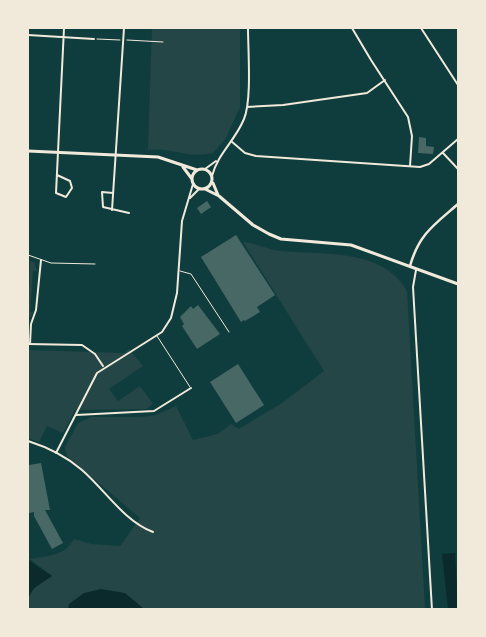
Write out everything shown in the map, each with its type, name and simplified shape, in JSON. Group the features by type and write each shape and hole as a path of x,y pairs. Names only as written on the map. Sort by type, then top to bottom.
{"main road":[{"path":"28,150 158,157 183,167 197,170 205,169 212,176 212,182 219,196"},
{"path":"183,167 192,179 193,184 199,189 205,189 219,196 253,225 269,234 281,238 351,245 384,255 416,270 458,284"},
{"path":"192,179 197,170"},
{"path":"205,189 212,182"}],"street":[{"path":"57,175 66,178 72,188 66,197 58,195 57,175 64,28"},
{"path":"112,210 124,28"},
{"path":"205,169 216,161 230,141 241,124 247,107 248,28"},
{"path":"352,28 370,60 402,104 411,126 410,166"},
{"path":"421,28 458,85"},
{"path":"28,35 94,39"},
{"path":"247,107 283,105 367,92 386,80"},
{"path":"230,141 245,153 256,156 426,166 458,138"},
{"path":"443,152 458,170"},
{"path":"212,176 216,161"},
{"path":"56,453 97,372 156,336 171,318 177,294 182,221 193,184"},
{"path":"190,198 199,189"},
{"path":"113,193 102,192 102,205 112,210 129,213"},
{"path":"410,267 415,250 423,235 436,221 458,204"},
{"path":"41,260 36,310 31,324 29,344 82,345 95,354 104,367"},
{"path":"416,270 413,287 432,610"},
{"path":"76,415 154,411 190,388"},
{"path":"28,441 56,453 81,469 122,510 137,523 152,532"}],"lane":[{"path":"28,255 51,263 95,264"},
{"path":"179,271 191,274 229,332"},
{"path":"156,336 190,388"}],"path":[{"path":"94,39 164,42"}],"shaded area":[{"path":"152,28 240,28 240,107 226,138 213,153 195,155 165,150 148,150"},
{"path":"243,242 275,250 350,256 367,261 383,267 396,277 407,291 425,609 29,610 28,598 30,593 52,576 30,559 61,552 74,539 91,544 120,546 140,518 67,456 65,447 78,423 91,417 142,417 156,415 176,406 193,440 218,434 231,424 239,429 282,403 324,371"},
{"path":"30,261 34,262 37,271 33,271 30,312 34,312 30,317 28,316"},
{"path":"129,349 143,366 109,389 118,401 140,386 153,404 146,409 75,410 63,433 47,426 39,442 28,438 28,350 124,353"},
{"path":"455,553 458,609 448,609 442,554"},
{"path":"28,560 52,576 34,588 28,598"},
{"path":"101,589 125,593 144,609 68,609 69,604 84,593"}],"building":[{"path":"419,137 426,138 426,146 434,147 433,154 418,153"},
{"path":"207,201 211,207 201,214 197,208"},
{"path":"236,235 275,295 257,307 260,312 241,322 201,257"},
{"path":"198,305 220,334 197,349 182,326 184,324 180,317 191,306 193,309"},
{"path":"238,364 264,405 236,423 210,382"},
{"path":"41,463 50,510 45,510 63,543 52,549 34,516 34,512 29,513 29,465"}]}
